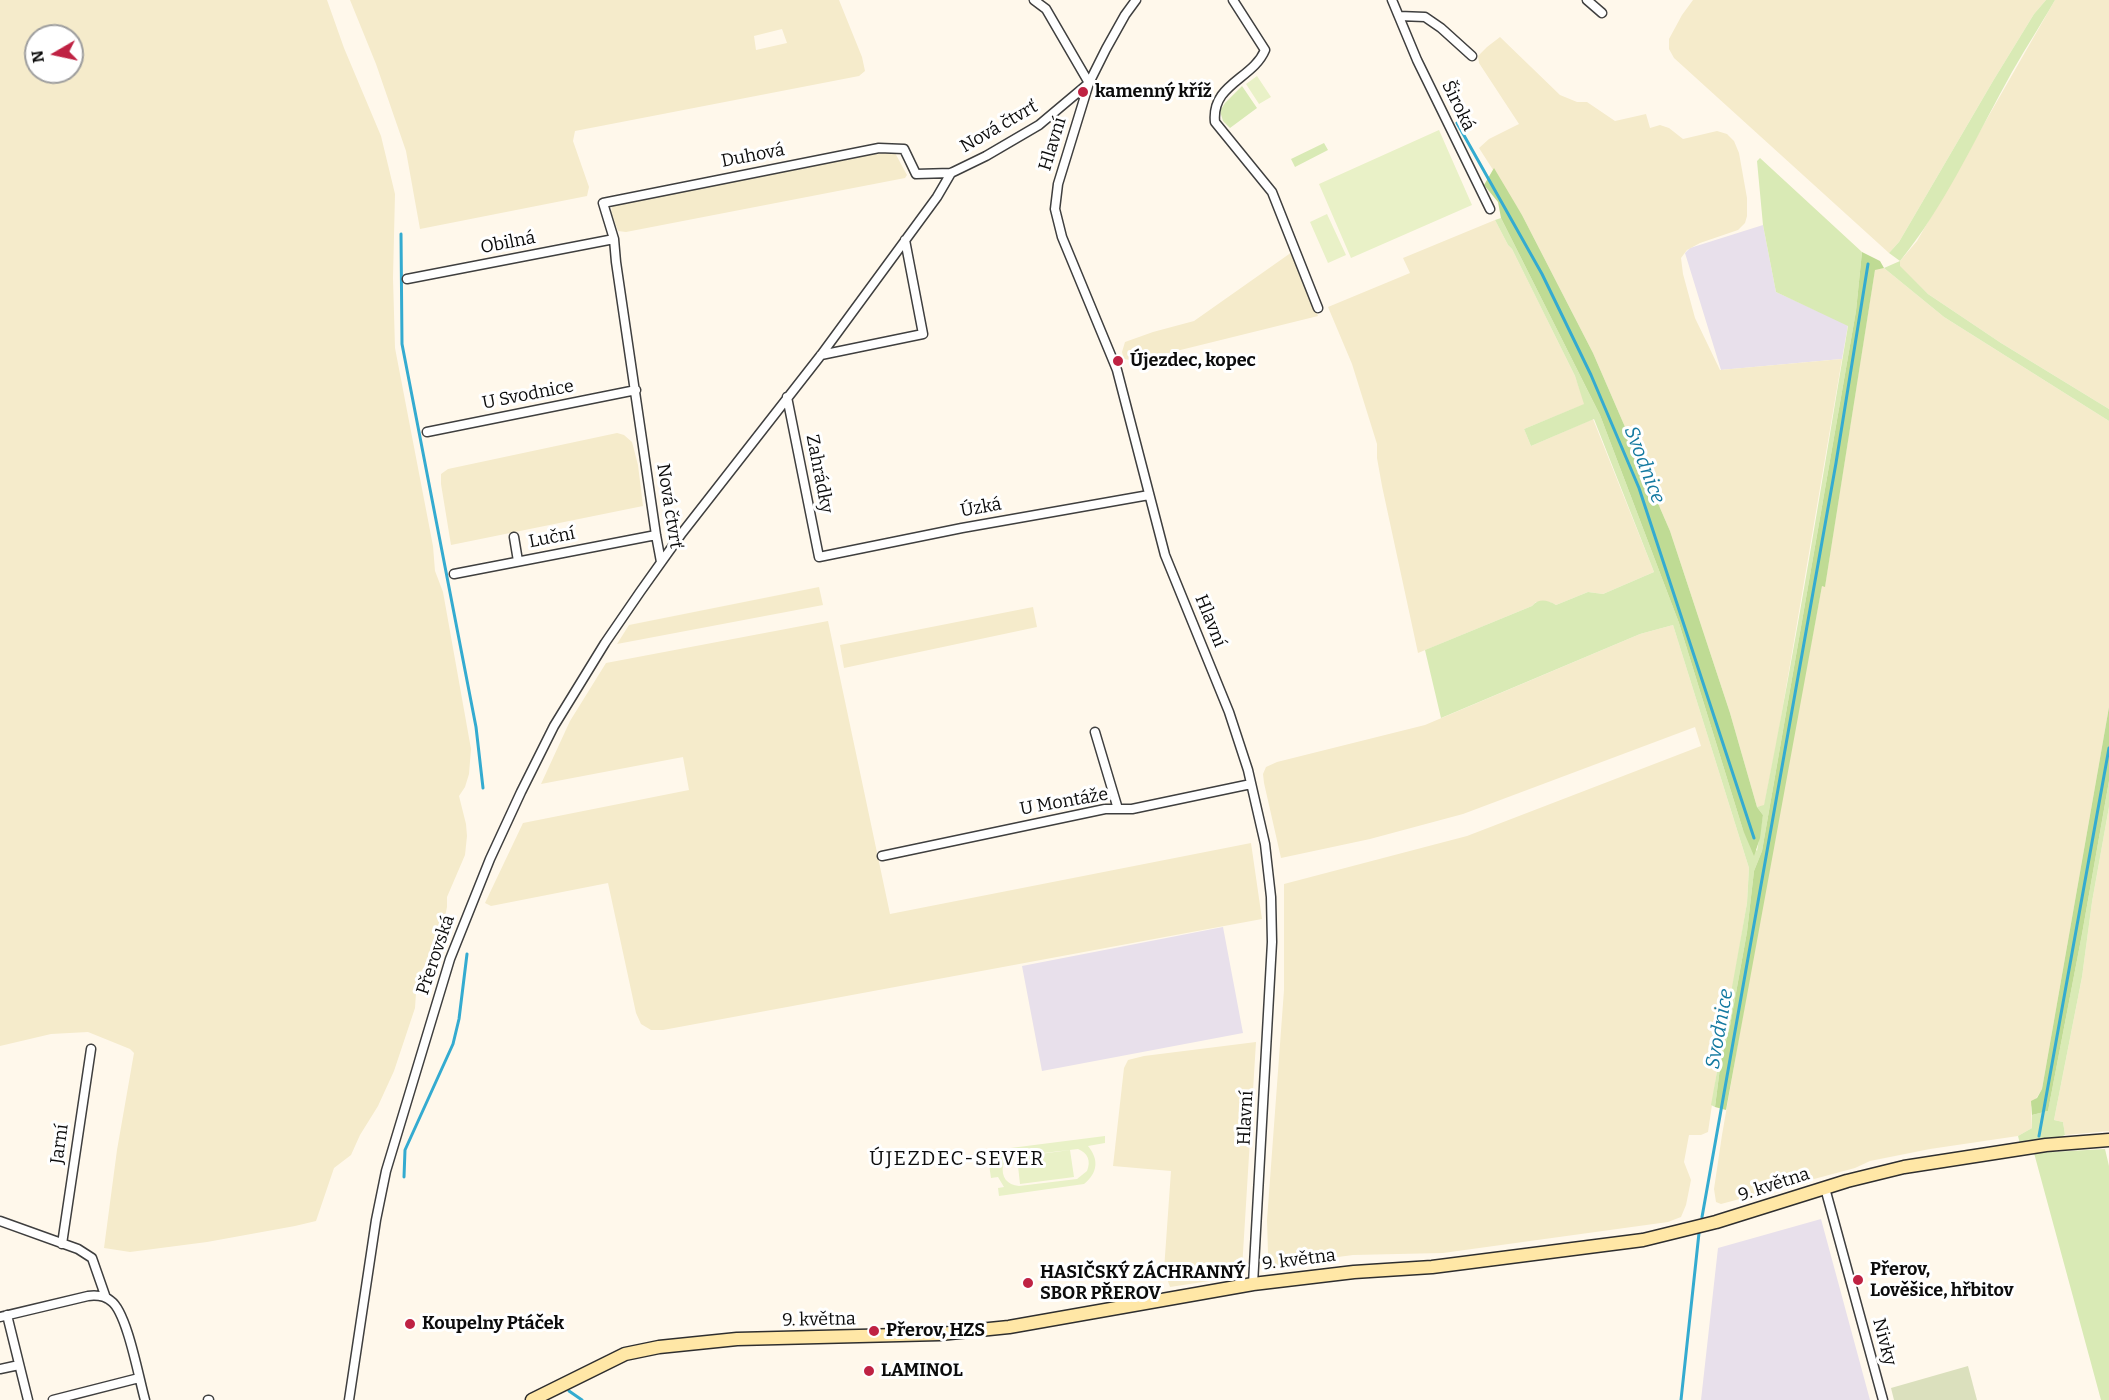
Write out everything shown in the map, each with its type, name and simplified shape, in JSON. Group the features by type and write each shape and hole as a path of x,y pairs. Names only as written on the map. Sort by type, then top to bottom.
{"street":[{"path":"1034,0 1046,9 1089,83"},
{"name":"Hlavní","path":"1137,0 1125,15 1089,83 1058,184 1055,209 1062,237 1117,370 1165,555 1229,712 1251,784 1265,844 1271,897 1272,942 1253,1284"},
{"path":"1233,0 1265,50 1261,58 1223,93 1217,102 1214,113 1215,122 1272,192 1318,308"},
{"name":"Široká","path":"1392,0 1422,70 1490,209"},
{"path":"1587,0 1602,13"},
{"name":"Široká","path":"1400,16 1425,17 1472,56"},
{"name":"Nová čtvrť","path":"904,149 916,174 951,172 1010,143 1039,125 1089,83"},
{"name":"Duhová","path":"609,201 879,148 904,149"},
{"name":"Nová čtvrť","path":"661,562 820,355 937,197 951,172"},
{"name":"Nová čtvrť","path":"609,201 603,203 614,239 661,562"},
{"name":"Obilná","path":"407,279 614,239"},
{"path":"820,355 923,334 905,240"},
{"name":"U Svodnice","path":"427,432 636,390"},
{"name":"Zahrádky","path":"787,397 819,557"},
{"name":"Úzká","path":"819,557 962,528 1149,495"},
{"name":"Luční","path":"454,574 656,535"},
{"path":"514,537 519,561"},
{"name":"Přerovská","path":"349,1400 376,1220 386,1171 450,958 490,859 554,726 604,643 661,562"},
{"path":"1095,732 1119,809"},
{"name":"U Montáže","path":"882,856 1105,809 1131,809 1251,784"},
{"name":"Jarní","path":"62,1244 90,1049"},
{"name":"9. května","path":"532,1400 625,1354 659,1347 737,1339 940,1334 1009,1327 1253,1284 1354,1272 1432,1267 1643,1240 1716,1222 1880,1173 1929,1162 2046,1145 2109,1140"},
{"name":"Nivky","path":"1825,1188 1882,1400"},
{"path":"0,1221 90,1255 110,1300 122,1315 145,1400"},
{"path":"28,1400 3,1316 88,1296 110,1300"},
{"path":"0,1369 19,1365"},
{"path":"53,1400 139,1377"},
{"path":"550,1400 562,1385"}],"shaded area":[{"path":"0,0 327,0 344,48 381,136 395,194 393,278 395,348 433,546 435,571 443,592 471,749 469,774 459,796 466,824 465,855 447,897 440,941 417,978 415,1008 394,1071 351,1155 334,1168 316,1221 207,1242 130,1252 104,1248 117,1150 134,1053 130,1049 88,1032 51,1034 0,1046"},
{"path":"350,0 839,0 862,57 865,71 859,76 575,131 573,141 589,187 587,196 420,229 406,151 376,64","holes":["782,29 787,43 756,50 754,36"]},
{"path":"1693,0 2046,0 2034,14 1899,242 1889,253 1674,58 1669,49 1669,39"},
{"path":"2055,0 2109,0 2109,409 2001,343 1928,294 1900,267 1900,261 1917,241"},
{"path":"1500,37 1560,95 1577,102 1587,102 1615,121 1646,114 1650,128 1660,125 1669,128 1683,139 1717,131 1727,134 1734,141 1739,153 1747,198 1745,223 1738,230 1687,250 1681,258 1695,318 1720,370 1842,359 1764,806 1757,807 1730,713 1670,531 1593,353 1522,215 1479,148 1489,139 1519,124 1479,63 1478,56"},
{"path":"894,151 907,175 905,178 626,232 618,231 611,212 616,202 753,175"},
{"path":"1495,220 1512,249 1575,376 1585,404 1524,429 1531,446 1593,419 1654,572 1603,594 1588,592 1556,605 1550,602 1536,602 1532,606 1418,653 1382,486 1377,444 1352,364 1328,307 1410,273 1403,258"},
{"path":"1763,225 1776,292 1848,325 1842,359 1721,370 1685,253 1690,248"},
{"path":"1292,252 1318,316 1136,361 1124,359 1122,352 1125,342 1194,321"},
{"path":"1884,268 1944,317 2109,421 2109,707 2042,1089 2031,1107 2032,1128 2018,1136 1930,1149 1870,1161 1855,1168 1721,1204 1716,1202 1714,1189 1722,1135 1772,848 1822,586 1825,586 1875,269"},
{"path":"617,433 624,435 632,442 638,465 643,506 451,545 441,484 441,474 448,469"},
{"path":"819,587 823,605 617,644 629,625"},
{"path":"1033,607 1037,627 844,668 840,645"},
{"path":"828,621 890,914 1251,843 1262,919 663,1030 651,1030 641,1024 636,1013 608,883 491,906 485,903 523,823 689,790 683,757 541,784 570,721 606,663"},
{"path":"1673,625 1749,868 1747,903 1708,1132 1701,1135 1689,1135 1684,1162 1691,1180 1681,1217 1668,1222 1443,1253 1353,1255 1271,1266 1268,1253 1267,1220 1284,990 1284,884 1467,836 1701,746 1695,727 1463,814 1370,839 1281,858 1264,783 1263,774 1266,767 1277,762 1425,725 1640,634"},
{"path":"2109,807 2109,1131 2065,1135 2063,1122 2054,1120 2082,977 2092,902"},
{"path":"1223,927 1243,1033 1042,1071 1022,966"},
{"path":"1256,1042 1242,1269 1229,1278 1170,1287 1164,1270 1171,1171 1113,1166 1124,1068 1128,1060 1144,1056"},
{"path":"1821,1219 1870,1400 1701,1400 1718,1248"}],"green space":[{"path":"2046,0 2055,0 1944,197 1900,261 1889,253 1899,242 2034,14"},
{"path":"1257,76 1271,97 1259,104 1246,84"},
{"path":"1242,86 1257,108 1230,128 1223,121 1220,111"},
{"path":"1439,130 1472,205 1351,258 1319,184"},
{"path":"1324,143 1328,150 1295,167 1291,159"},
{"path":"1760,158 1862,252 1856,311 1762,851 1754,871 1747,932 1730,1026 1721,1060 1715,1107 1711,1105 1747,903 1749,868 1673,625 1640,634 1441,718 1425,650 1537,602 1546,601 1556,605 1588,592 1603,594 1654,572 1594,419 1531,446 1524,429 1584,404 1575,376 1512,249 1495,220 1501,218 1600,415 1679,623 1743,830 1757,851 1763,815 1757,807 1764,805 1776,745 1848,326 1776,292 1763,225 1757,161"},
{"path":"1494,168 1522,215 1593,353 1670,531 1730,713 1757,807 1763,815 1760,838 1754,856 1743,830 1679,623 1600,415 1501,218 1498,202 1484,185"},
{"path":"1327,214 1346,255 1328,263 1310,222"},
{"path":"1862,252 1880,261 1884,268 1875,270 1825,587 1822,586 1726,1110 1715,1107 1721,1060 1730,1026 1747,932 1754,871 1762,851 1856,311"},
{"path":"1900,261 1900,266 1928,294 2001,343 2109,409 2109,421 1944,317 1884,268"},
{"path":"2109,707 2109,781 2082,934 2048,1111 2032,1115 2031,1101 2037,1098 2042,1089"},
{"path":"2109,781 2109,807 2092,902 2082,977 2054,1120 2063,1122 2065,1135 2054,1140 2020,1144 2018,1136 2032,1128 2032,1115 2048,1111"},
{"path":"1105,1136 1105,1143 1088,1146 1094,1156 1095,1166 1089,1180 1084,1184 999,1196 998,1188 1004,1187 998,1177 991,1178 987,1151","holes":["1078,1149 1089,1161 1087,1171 1077,1179 1019,1186 1011,1184 1004,1177 1003,1165 1009,1157"]},
{"path":"2105,1149 2109,1166 2109,1400 2101,1400 2034,1153"},
{"path":"1070,1150 1074,1177 1020,1184 1017,1157"},
{"path":"1968,1366 1977,1400 1894,1400 1891,1388"}],"waterway":[{"name":"Svodnice","path":"1457,123 1542,274 1591,375 1639,488 1754,838"},
{"path":"401,234 402,344 476,727 483,788"},
{"path":"1702,1217 1836,463 1868,264"},
{"path":"2039,1136 2109,748"},
{"path":"404,1177 405,1150 453,1044 459,1019 467,954"},
{"name":"Svodnice","path":"1681,1400 1699,1233"},
{"path":"569,1391 582,1400"}],"place":[{"name":"kamenný kříž","path":"1083,92"},
{"name":"Újezdec, kopec","path":"1118,361"},
{"name":"Přerov, Lověšice, hřbitov","path":"1858,1280"},
{"name":"HASIČSKÝ ZÁCHRANNÝ SBOR PŘEROV","path":"1028,1283"},
{"name":"Koupelny Ptáček","path":"410,1324"},
{"name":"Přerov, HZS","path":"874,1331"},
{"name":"LAMINOL","path":"869,1371"}],"district":[{"name":"ÚJEZDEC-SEVER","path":"957,1159"}]}
